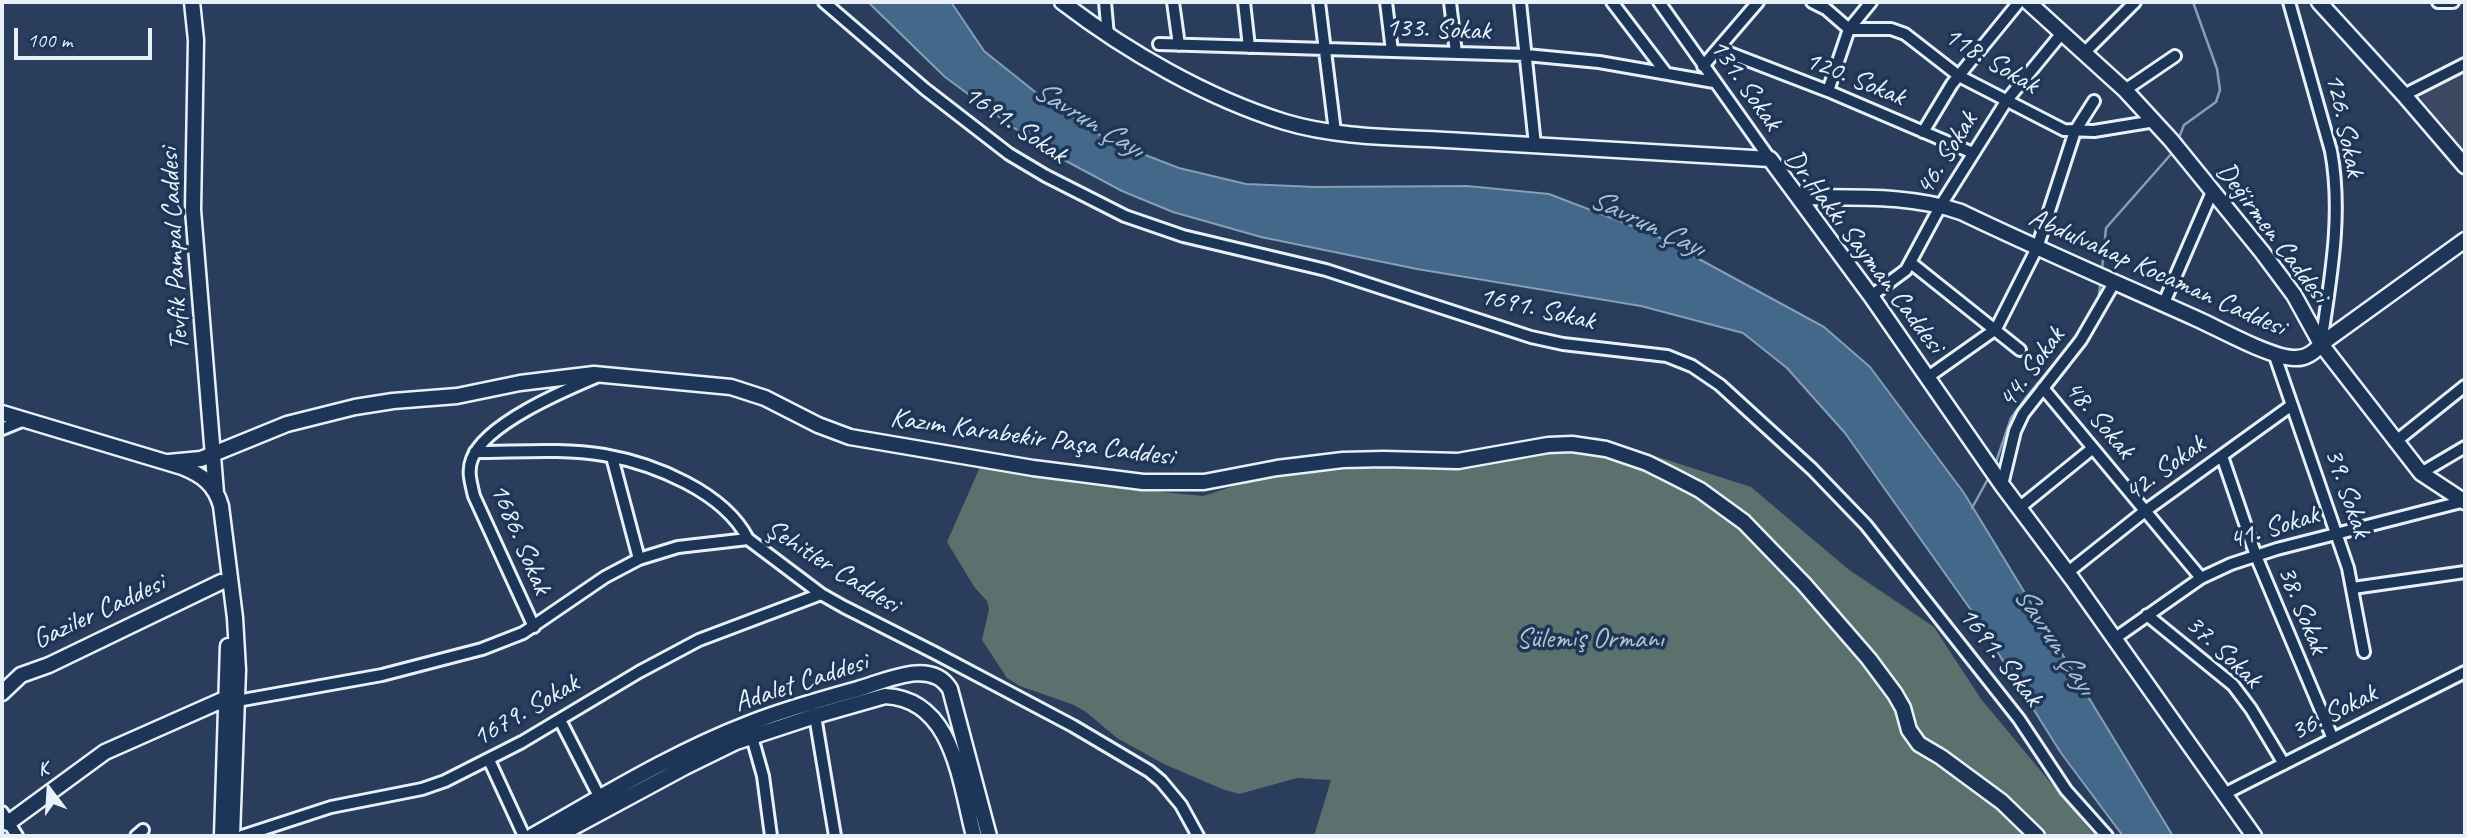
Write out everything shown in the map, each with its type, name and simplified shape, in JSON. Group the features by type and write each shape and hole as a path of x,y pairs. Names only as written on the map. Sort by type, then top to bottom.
{"street":[{"name":"Tevfik Pampal Caddesi","path":"192,2 196,40 193,210 216,493 221,506 235,618 238,670 232,700 222,836"},
{"name":"1691. Sokak","path":"824,2 925,89 1009,154 1138,222 1193,239 1326,270 1531,337 1572,345 1667,356 1705,374 1812,469 1866,525 2020,719 2066,790 2107,836"},
{"name":"Dr.Hakkı Sayman Caddesi","path":"1062,2 1145,59 1223,98 1286,122 1335,132 1770,159 1871,296 2002,485 2254,836"},
{"path":"1104,2 1108,36"},
{"path":"1173,2 1179,45"},
{"path":"1244,2 1249,47"},
{"path":"1319,2 1335,132"},
{"path":"1386,2 1392,51"},
{"path":"1450,2 1456,53"},
{"path":"1520,2 1535,145"},
{"path":"1612,2 1666,73"},
{"name":"131. Sokak","path":"1659,2 1770,159"},
{"path":"1703,66 1758,2 1766,2"},
{"path":"1812,2 1849,29"},
{"path":"1828,91 1849,29 1871,2"},
{"path":"1923,132 1959,76 2019,2"},
{"name":"Değirmen Caddesi","path":"2028,2 2126,90 2155,121 2262,252 2294,295 2321,344 2421,474 2465,501"},
{"path":"2084,53 2135,2"},
{"name":"126. Sokak","path":"2289,2 2336,176 2336,228 2321,344"},
{"path":"2319,2 2465,166"},
{"path":"2438,2 2453,2"},
{"name":"118. Sokak","path":"1849,29 1899,31 1959,76 2064,130 2094,131 2155,121"},
{"name":"46. Sokak","path":"1871,296 1901,275 1910,263 1941,205 2007,100 2062,33"},
{"name":"133. Sokak","path":"1159,44 1526,55 1598,62 1714,82"},
{"name":"120. Sokak","path":"1719,49 1828,91 1973,153"},
{"path":"2126,90 2175,56"},
{"path":"2404,95 2465,64"},
{"path":"1928,377 1996,329 2037,248 2075,131 2094,101"},
{"path":"2163,304 2212,192"},
{"name":"Abdulvahap Kocaman Caddesi","path":"1798,197 1915,200 1941,205 2114,284 2274,353 2294,358 2303,357 2316,350 2465,240"},
{"path":"1910,263 2020,350"},
{"name":"44. Sokak","path":"2002,485 2015,431 2023,414 2081,340 2114,284"},
{"name":"39. Sokak","path":"2274,353 2337,533 2353,588 2364,652"},
{"name":"Kazım Karabekir Paşa Caddesi","path":"169,462 213,455 278,427 355,407 457,396 549,378 603,374 731,387 765,398 818,425 850,437 1033,468 1143,482 1204,482 1278,468 1343,460 1474,460 1548,445 1586,445 1647,463 1700,491 1758,535 1804,584 1882,676 1903,708 1909,730 1919,744 2002,802 2037,836"},
{"name":"1686. Sokak","path":"534,627 474,496 469,472 475,452 493,433 527,410 603,374"},
{"path":"2395,442 2465,386"},
{"name":"48. Sokak","path":"2043,387 2201,578"},
{"name":"42. Sokak","path":"2067,573 2146,511 2292,405"},
{"path":"2,413 169,462 205,479"},
{"path":"2,429 24,420"},
{"path":"2421,474 2465,447"},
{"path":"2019,508 2093,448"},
{"path":"475,452 578,452 612,457 657,471 698,489 718,502 739,522 748,539"},
{"name":"38. Sokak","path":"2222,456 2256,556 2333,739"},
{"path":"612,457 639,559"},
{"name":"Tevfik Pampal Caddesi","path":"205,479 216,493"},
{"name":"Tevfik Pampal Caddesi","path":"205,479 212,506 228,643 232,700 232,836"},
{"name":"41. Sokak","path":"2114,639 2201,578 2256,556 2465,501"},
{"name":"Şehitler Caddesi","path":"232,700 382,674 506,641 534,627 606,577 639,559 690,545 748,539 821,594 866,620 936,653 1073,726 1149,771 1181,805 1198,836"},
{"path":"2353,588 2465,572"},
{"name":"Gaziler Caddesi","path":"2,693 21,675 60,660 222,582"},
{"name":"1679. Sokak","path":"242,836 331,807 434,785 489,760 699,640 821,594"},
{"name":"37. Sokak","path":"2147,615 2233,685 2255,715 2284,764"},
{"name":"36. Sokak","path":"2224,794 2465,672"},
{"name":"Adalet Caddesi","path":"532,836 694,748 750,723 917,673 939,676 946,682 954,697 989,836"},
{"path":"557,836 675,772 752,737 885,696 908,700 928,711 939,725 950,746 974,836"},
{"path":"17,836 5,818 105,752 232,700"},
{"path":"815,716 835,836"},
{"path":"560,720 600,799"},
{"path":"752,737 764,776 771,836"},
{"path":"489,760 524,836"}],"shaded area":[{"path":"2465,71 2465,151 2421,99 2422,94"}],"green space":[{"name":"Sülemiş Ormanı","path":"1596,437 1751,487 1848,569 1934,627 1981,699 2095,836 1314,836 1331,780 1297,778 1239,794 1222,789 1164,764 1117,738 1074,705 1020,686 1007,678 982,640 989,609 987,601 975,588 947,542 980,467 1079,484 1203,496 1256,479 1363,468 1471,465"}],"water":[{"name":"Savrun Çayı","path":"868,2 951,2 984,51 1039,95 1109,141 1179,168 1246,184 1315,187 1467,186 1549,194 1653,234 1824,327 1870,367 1964,493 2173,836 2123,836 2061,753 1971,610 1845,433 1787,368 1743,333 1641,306 1417,269 1261,237 1173,212 1122,191 1040,147 945,77"}],"waterway":[{"path":"2178,140 2184,125 2216,102 2220,90 2217,69 2193,2"},
{"path":"2102,270 2106,228 2173,152"},
{"path":"2098,301 2101,280"},
{"path":"1995,465 2011,418 2079,334"},
{"path":"1972,508 1989,477"},
{"path":"2,831 5,836"}]}
